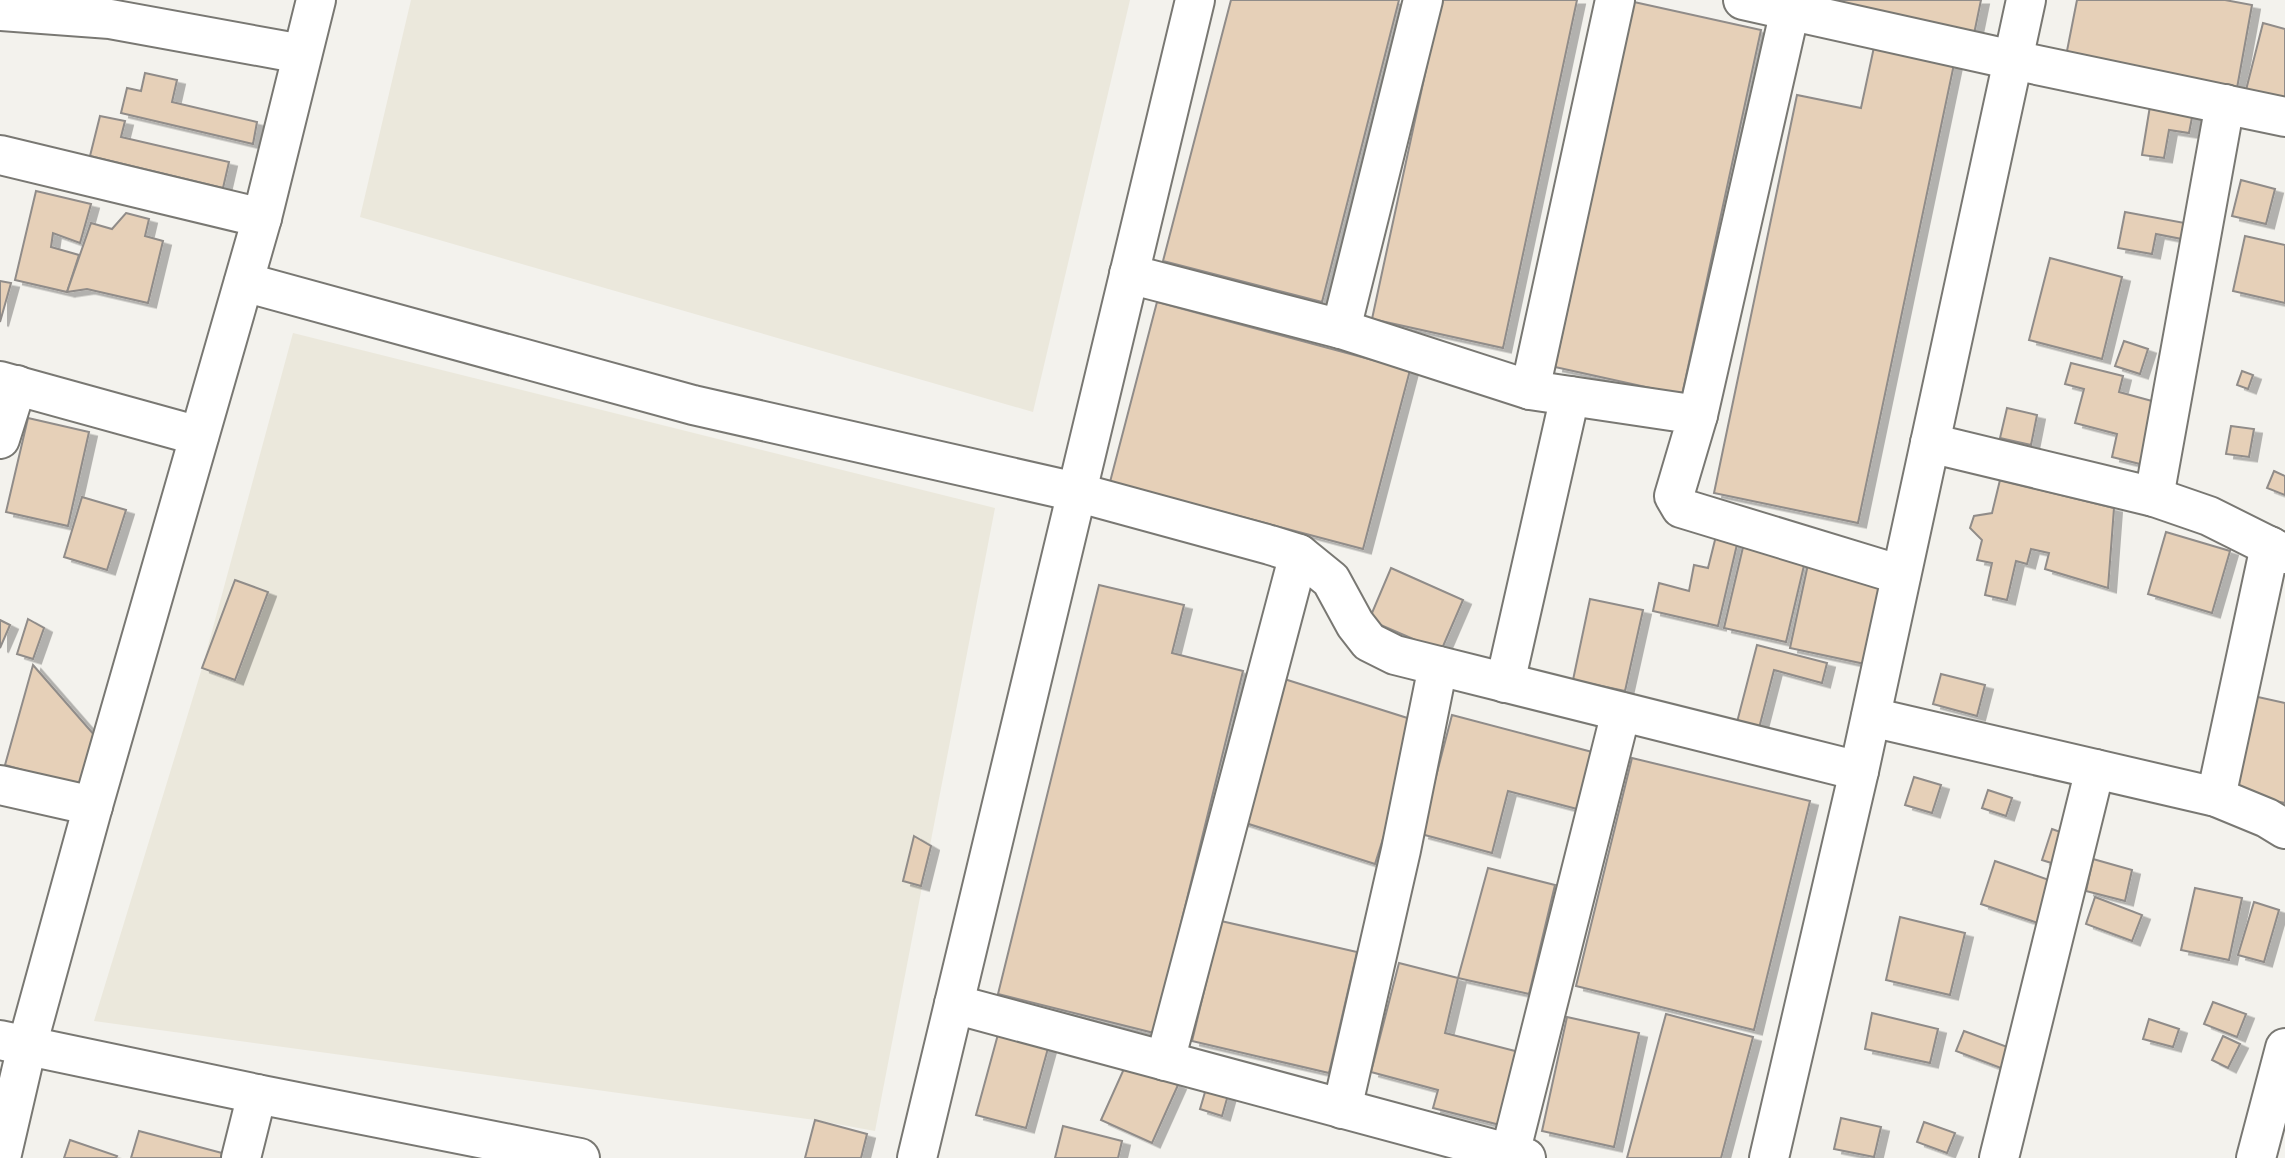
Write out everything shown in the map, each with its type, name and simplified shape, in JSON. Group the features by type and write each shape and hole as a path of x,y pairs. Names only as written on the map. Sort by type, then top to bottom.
{"street":[{"path":"1,1158 13,1043 93,806 262,218 316,0"},
{"path":"917,1158 1195,0"},
{"path":"1341,329 1423,0"},
{"path":"1530,390 1615,0"},
{"path":"1743,0 2285,117"},
{"path":"1769,1158 1871,717 2026,0"},
{"path":"0,11 112,10 302,54"},
{"path":"1790,10 1699,415 1674,496 1681,508 1901,575"},
{"path":"2154,497 2225,104"},
{"path":"0,155 262,218"},
{"path":"1129,274 1341,329 1530,390 1699,415"},
{"path":"244,282 693,405 1076,492 1299,554 1331,580 1369,642 1395,655 1858,771"},
{"path":"0,439 8,383 199,436"},
{"path":"1505,683 1570,396"},
{"path":"1930,443 2154,497 2209,516 2278,550 2216,797"},
{"path":"1165,1061 1299,554"},
{"path":"1342,1109 1401,850 1438,666"},
{"path":"954,1004 1518,1156 1621,712"},
{"path":"1871,717 2216,797 2267,818 2285,829"},
{"path":"1999,1158 2095,769"},
{"path":"0,785 93,806"},
{"path":"13,1043 580,1158"},
{"path":"2256,1158 2285,1048"},
{"path":"241,1158 257,1094"}],"shaded area":[{"path":"411,0 1130,0 1033,412 360,217"},
{"path":"293,333 995,508 875,1131 815,1120 94,1021 202,668"}],"building":[{"path":"1231,0 1399,0 1322,302 1163,261"},
{"path":"1441,0 1577,0 1503,348 1372,319"},
{"path":"1820,0 1981,0 1974,34"},
{"path":"2077,0 2225,0 2252,5 2237,88 2066,56"},
{"path":"1634,2 1761,30 1682,395 1555,367"},
{"path":"2263,23 2285,29 2285,108 2244,98"},
{"path":"1874,47 1954,64 1858,523 1714,493 1797,95 1861,108"},
{"path":"145,73 177,80 172,102 257,122 253,144 121,113 127,88 141,91"},
{"path":"2151,100 2194,107 2189,133 2169,130 2164,158 2142,155"},
{"path":"100,116 125,121 121,137 229,162 223,188 90,156"},
{"path":"2241,180 2275,189 2266,224 2232,216"},
{"path":"36,191 91,204 80,243 53,233 51,247 79,255 67,292 15,280"},
{"path":"2125,212 2190,224 2187,240 2156,234 2152,254 2118,248"},
{"path":"126,213 149,219 145,236 163,241 148,303 87,289 67,292 91,223 112,229"},
{"path":"2245,236 2285,245 2285,303 2233,291"},
{"path":"2050,258 2122,277 2102,359 2029,340"},
{"path":"0,281 11,283 0,322"},
{"path":"1157,302 1410,370 1363,549 1110,482"},
{"path":"2124,341 2148,349 2140,374 2115,366"},
{"path":"2071,363 2123,376 2119,392 2163,404 2148,466 2112,457 2117,434 2075,423 2084,389 2065,384"},
{"path":"2242,371 2253,375 2248,389 2237,385"},
{"path":"2007,408 2037,415 2031,445 2000,438"},
{"path":"28,418 89,432 68,526 6,512"},
{"path":"2231,426 2254,429 2249,457 2226,454"},
{"path":"2274,471 2285,476 2285,495 2267,488"},
{"path":"2000,480 2114,508 2108,588 2045,569 2049,553 2031,549 2027,564 2016,561 2007,600 1985,595 1992,563 1977,560 1982,540 1970,528 1974,516 1992,513"},
{"path":"82,497 126,510 107,570 64,557"},
{"path":"2166,532 2230,551 2212,613 2148,594"},
{"path":"1716,536 1738,540 1718,626 1653,611 1659,583 1689,591 1694,565 1708,568"},
{"path":"1744,543 1806,557 1786,642 1724,628"},
{"path":"1810,555 1885,571 1865,664 1790,648"},
{"path":"1391,568 1463,600 1441,651 1369,620"},
{"path":"235,580 268,592 235,680 202,668"},
{"path":"1099,585 1184,605 1172,653 1243,671 1154,1033 998,994"},
{"path":"1590,599 1643,610 1625,691 1573,680"},
{"path":"28,619 44,628 33,659 17,654"},
{"path":"0,620 10,625 0,648"},
{"path":"1757,645 1827,663 1822,683 1774,670 1758,732 1736,726"},
{"path":"33,665 96,737 82,787 5,765"},
{"path":"1941,674 1985,685 1977,716 1933,704"},
{"path":"1278,677 1420,722 1375,864 1233,819"},
{"path":"2240,693 2285,703 2285,803 2219,789"},
{"path":"1452,715 1596,753 1581,810 1508,791 1492,853 1421,834"},
{"path":"1632,758 1810,801 1754,1030 1576,986"},
{"path":"1914,777 1941,785 1932,813 1905,805"},
{"path":"1988,790 2012,798 2006,816 1982,808"},
{"path":"2052,829 2074,837 2064,867 2042,860"},
{"path":"914,836 931,846 921,886 903,881"},
{"path":"2093,859 2132,870 2125,901 2086,891"},
{"path":"1995,861 2052,881 2038,923 1981,904"},
{"path":"1488,868 1555,885 1529,994 1458,978"},
{"path":"2195,888 2242,898 2229,960 2181,950"},
{"path":"2095,897 2142,915 2132,941 2086,924"},
{"path":"2254,902 2279,910 2264,962 2238,955"},
{"path":"1900,917 1965,933 1950,995 1886,980"},
{"path":"1221,921 1357,952 1329,1073 1192,1041"},
{"path":"1399,963 1458,978 1445,1033 1519,1052 1500,1125 1433,1108 1438,1090 1371,1072"},
{"path":"2213,1002 2246,1014 2237,1037 2204,1024"},
{"path":"1872,1013 1938,1029 1930,1063 1865,1049"},
{"path":"1666,1014 1753,1037 1721,1158 1627,1158"},
{"path":"1567,1017 1639,1033 1614,1147 1542,1131"},
{"path":"2149,1019 2179,1029 2173,1047 2143,1039"},
{"path":"1000,1027 1050,1041 1026,1128 976,1115"},
{"path":"1964,1031 2021,1052 2014,1073 1956,1051"},
{"path":"2223,1036 2240,1044 2228,1068 2212,1060"},
{"path":"1127,1062 1178,1085 1152,1143 1101,1120"},
{"path":"1208,1082 1230,1088 1222,1116 1200,1109"},
{"path":"1841,1118 1881,1127 1874,1157 1834,1149"},
{"path":"815,1120 867,1134 861,1158 805,1158"},
{"path":"1924,1122 1955,1133 1947,1153 1917,1142"},
{"path":"1063,1126 1122,1141 1118,1158 1055,1158"},
{"path":"139,1131 222,1153 221,1158 131,1158"},
{"path":"70,1140 117,1156 64,1158"}]}
